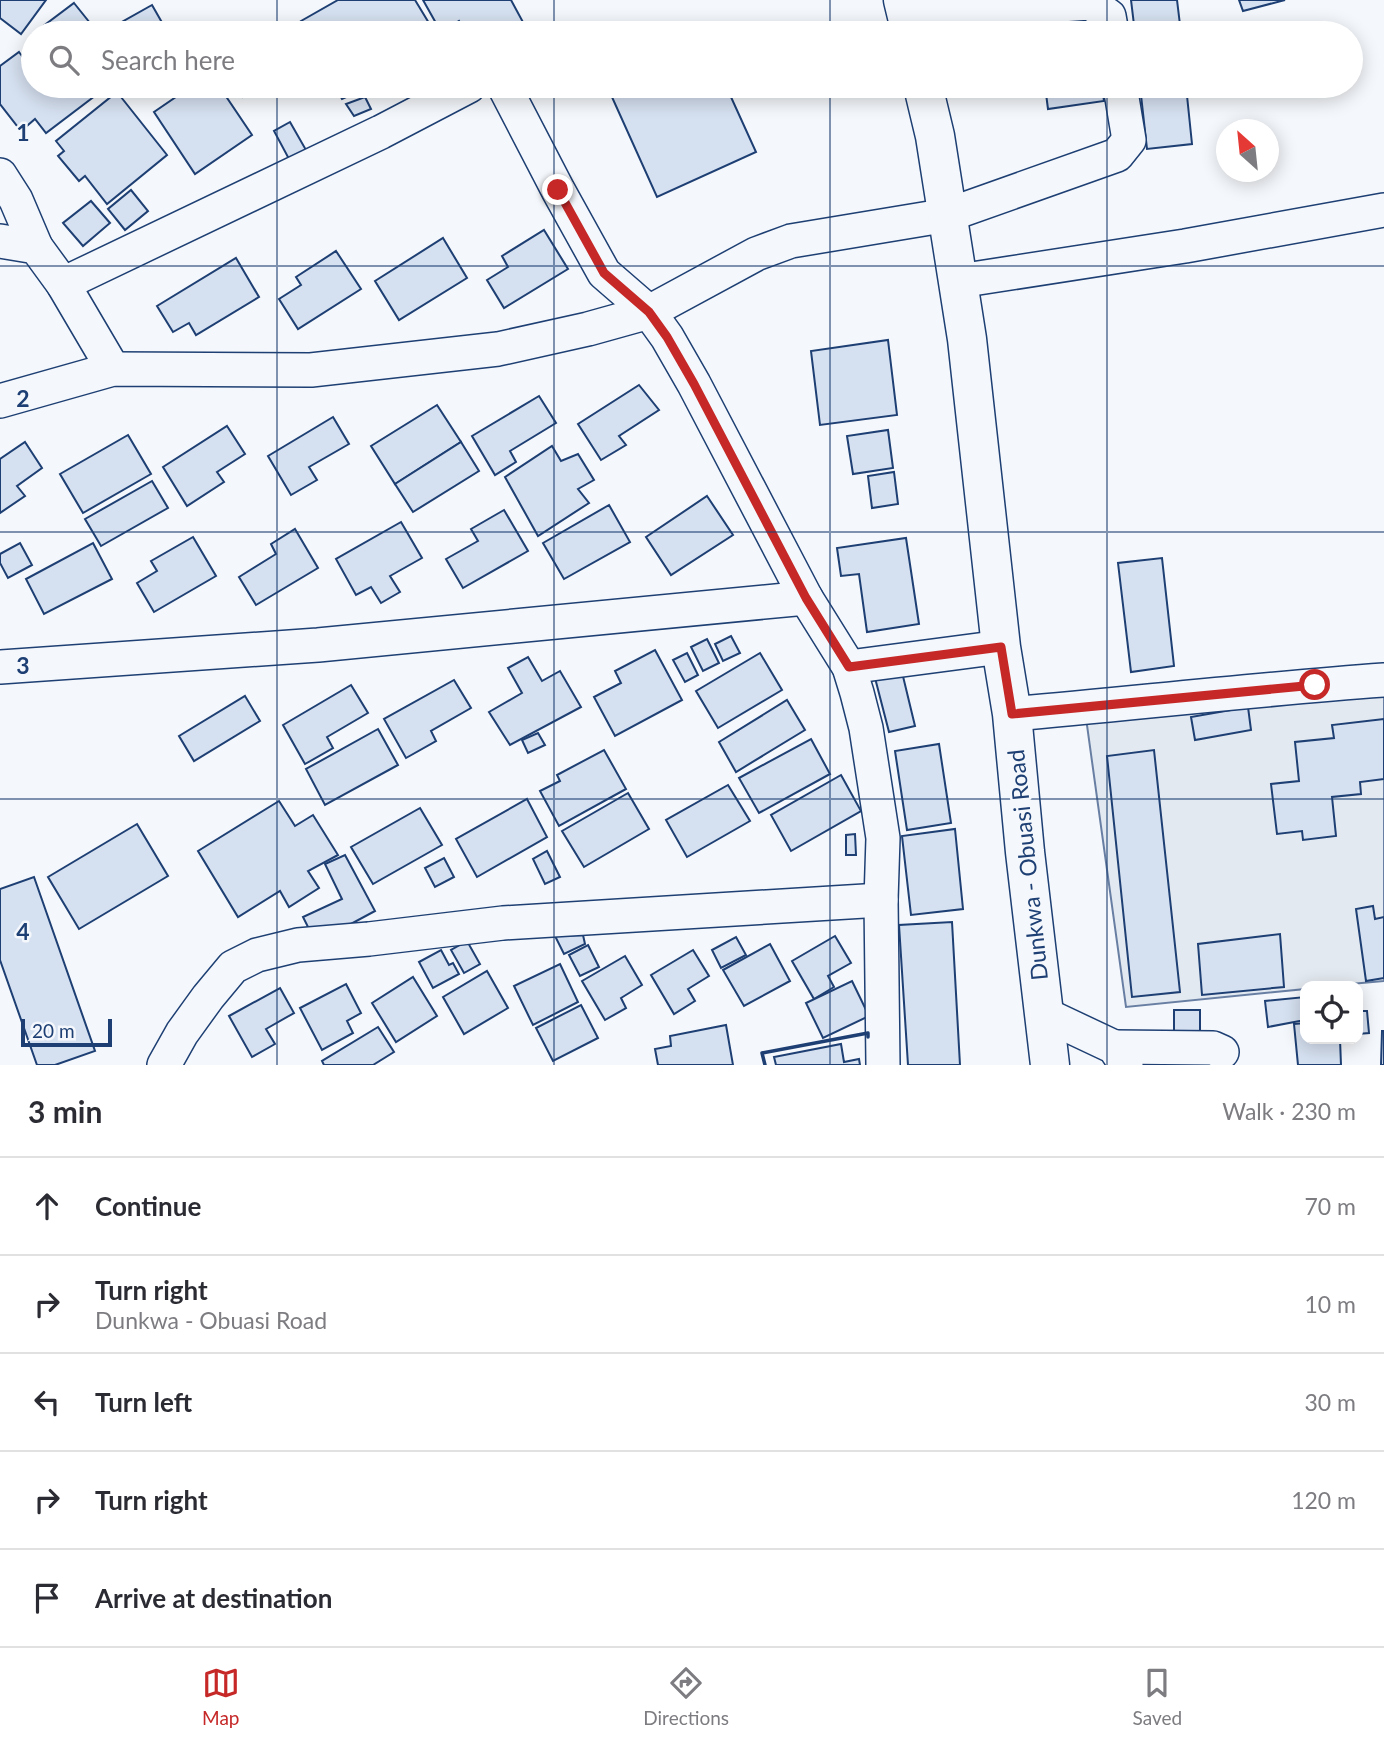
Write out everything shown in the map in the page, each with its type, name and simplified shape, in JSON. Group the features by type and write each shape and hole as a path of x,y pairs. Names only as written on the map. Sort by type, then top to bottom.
{"main road":[{"name":"Dunkwa - Obuasi Road","path":"926,98 935,136 967,339 1001,647 1012,714 1050,1065"}],"street":[{"path":"907,16 1090,3 1109,16 1110,21"},
{"path":"63,284 381,132 446,98"},
{"path":"510,98 604,273 649,312 667,337 806,598 849,667 866,728 883,838 883,1065"},
{"path":"0,401 113,369 311,370 498,349 588,329 649,312 774,246 948,215 1116,155 1129,140 1122,98"},
{"path":"0,175 16,200 36,247 63,284 113,369"},
{"path":"959,281 1185,246 1380,220"},
{"path":"0,241 36,247"},
{"path":"0,667 318,645 806,598"},
{"path":"849,667 1001,647"},
{"path":"1012,714 1384,680"},
{"path":"164,1065 188,1024 233,967 257,955 298,945 503,923 881,900"},
{"path":"1044,1014 1120,1056 1213,1048 1222,1052"}],"shaded area":[{"path":"1384,686 1384,981 1300,981 1300,990 1126,1007 1086,718"}],"building":[{"path":"0,0 46,0 31,21 21,21 21,34 0,18"},
{"path":"338,0 415,0 428,21 301,21"},
{"path":"423,0 511,0 522,21 459,21 435,21"},
{"path":"1131,0 1177,0 1180,21 1134,21"},
{"path":"1239,0 1285,0 1243,11"},
{"path":"74,3 88,21 50,21"},
{"path":"152,5 161,21 124,21"},
{"path":"19,52 21,55 21,98 92,98 46,133 35,119 21,131 0,104 0,66"},
{"path":"110,98 122,98 167,155 107,204 85,176 79,181 58,156 64,151 56,141"},
{"path":"174,98 227,98 252,135 195,174 154,112"},
{"path":"366,98 371,109 354,116 346,104"},
{"path":"612,98 731,98 756,152 657,197"},
{"path":"1047,98 1104,98 1104,101 1048,109"},
{"path":"1141,98 1187,98 1192,144 1147,149"},
{"path":"290,122 306,150 289,159 274,131"},
{"path":"131,190 148,211 125,230 108,209"},
{"path":"91,201 110,223 83,246 63,223"},
{"path":"544,230 568,269 504,308 487,280 508,267 502,256"},
{"path":"443,238 467,278 399,320 375,281"},
{"path":"336,251 361,289 298,329 279,299 301,285 296,277"},
{"path":"236,258 259,297 196,335 189,323 173,332 157,306"},
{"path":"888,340 897,415 820,425 811,351"},
{"path":"639,385 659,410 619,436 626,445 601,460 578,424"},
{"path":"539,396 556,423 510,451 516,462 495,475 472,436"},
{"path":"437,405 461,442 395,484 371,446"},
{"path":"333,417 349,444 309,467 317,480 291,495 268,456"},
{"path":"227,426 245,454 217,472 224,482 187,506 163,467"},
{"path":"888,430 893,468 853,474 847,436"},
{"path":"128,435 151,474 83,513 60,474"},
{"path":"25,442 42,468 17,486 25,496 0,513 0,459"},
{"path":"461,442 479,471 413,512 395,484"},
{"path":"552,446 561,461 578,454 594,480 578,489 589,503 538,536 505,477"},
{"path":"894,472 898,504 872,508 868,476"},
{"path":"152,481 168,508 101,546 85,519"},
{"path":"707,496 733,535 671,575 646,537"},
{"path":"609,505 630,542 564,579 543,543"},
{"path":"504,510 528,551 463,588 446,559 478,541 471,529"},
{"path":"401,522 422,558 390,576 400,592 381,603 371,587 356,595 336,559"},
{"path":"295,529 318,568 256,605 239,577 276,554 271,544"},
{"path":"193,537 216,576 154,612 137,583 157,571 151,561"},
{"path":"906,538 919,624 867,632 859,574 841,576 837,548"},
{"path":"20,543 32,565 8,578 0,563 0,554"},
{"path":"93,543 112,579 44,614 26,579"},
{"path":"1162,558 1174,666 1131,672 1118,563"},
{"path":"731,636 740,653 723,661 715,644"},
{"path":"707,639 719,663 703,671 691,647"},
{"path":"655,650 682,700 615,736 594,697 621,683 615,671"},
{"path":"687,653 698,675 685,682 673,660"},
{"path":"760,653 782,690 718,728 696,691"},
{"path":"528,657 542,681 560,671 581,707 510,745 489,712 522,693 508,668"},
{"path":"901,668 915,726 889,732 874,674"},
{"path":"454,680 471,708 431,731 436,741 406,758 384,719"},
{"path":"351,685 368,713 327,737 333,748 305,764 283,725"},
{"path":"245,696 260,721 194,761 179,736"},
{"path":"787,700 805,730 736,772 719,742"},
{"path":"1248,707 1251,730 1195,740 1191,717"},
{"path":"1384,719 1384,779 1360,782 1361,794 1332,797 1336,836 1303,840 1302,831 1277,834 1271,784 1299,781 1295,742 1334,738 1332,725"},
{"path":"378,729 398,765 325,805 306,769"},
{"path":"538,733 545,745 528,753 522,740"},
{"path":"811,739 830,774 759,813 739,778"},
{"path":"939,744 951,823 907,830 895,751"},
{"path":"604,750 626,789 559,826 540,791 560,781 557,775"},
{"path":"1154,750 1180,992 1132,997 1107,756"},
{"path":"841,775 861,811 791,851 771,815"},
{"path":"728,785 750,821 687,857 666,820"},
{"path":"628,793 649,829 584,867 562,831"},
{"path":"527,799 547,837 477,877 456,839"},
{"path":"279,801 295,826 313,815 338,855 308,871 319,888 289,907 280,891 238,917 198,851"},
{"path":"420,808 442,845 373,884 351,847"},
{"path":"137,824 168,876 79,929 48,877"},
{"path":"955,829 963,909 911,915 902,836"},
{"path":"855,834 856,855 846,855 846,835"},
{"path":"547,851 560,877 545,884 533,859"},
{"path":"345,855 375,911 349,925 310,931 303,917 342,899 325,864"},
{"path":"444,858 454,877 435,887 425,868"},
{"path":"34,877 95,1051 55,1065 37,1065 0,960 0,889"},
{"path":"1373,906 1375,919 1384,917 1384,978 1366,981 1356,909"},
{"path":"952,922 960,1065 908,1065 899,925"},
{"path":"1280,934 1284,987 1202,995 1198,944"},
{"path":"583,935 585,944 564,954 555,936"},
{"path":"835,936 851,963 828,976 834,987 814,999 792,961"},
{"path":"736,937 746,955 721,968 712,950"},
{"path":"467,941 480,964 464,973 451,950"},
{"path":"770,944 790,981 744,1006 723,970"},
{"path":"588,945 599,967 580,976 569,955"},
{"path":"441,950 449,965 453,963 459,974 433,988 419,962"},
{"path":"693,950 709,976 688,989 695,1001 674,1014 651,975"},
{"path":"625,956 642,985 621,998 626,1008 605,1020 582,981"},
{"path":"560,964 578,1002 533,1025 514,986"},
{"path":"487,971 508,1008 464,1034 443,997"},
{"path":"413,977 437,1016 396,1042 372,1003"},
{"path":"852,981 869,1016 823,1038 806,1003"},
{"path":"346,984 361,1013 347,1021 353,1033 322,1050 300,1008"},
{"path":"280,988 294,1013 266,1029 275,1044 252,1057 229,1016"},
{"path":"1300,998 1300,1021 1268,1027 1265,1001"},
{"path":"581,1005 598,1038 553,1061 536,1028"},
{"path":"1174,1010 1200,1010 1200,1032 1174,1032"},
{"path":"1363,1011 1367,1011 1369,1033 1363,1034"},
{"path":"1300,1023 1300,1044 1340,1044 1341,1065 1298,1065 1294,1024"},
{"path":"726,1025 733,1065 658,1065 655,1049 671,1046 670,1036"},
{"path":"378,1027 394,1052 373,1065 324,1065 322,1061"},
{"path":"1384,1031 1384,1065 1381,1065"},
{"path":"841,1044 844,1062 859,1059 860,1065 776,1065 774,1057"}],"wall":[{"path":"765,1065 762,1053 868,1033 868,1037"}],"route":[{"path":"558,190 604,273 649,312 667,337 806,598 849,667 1001,647 1012,714 1315,685"}]}
